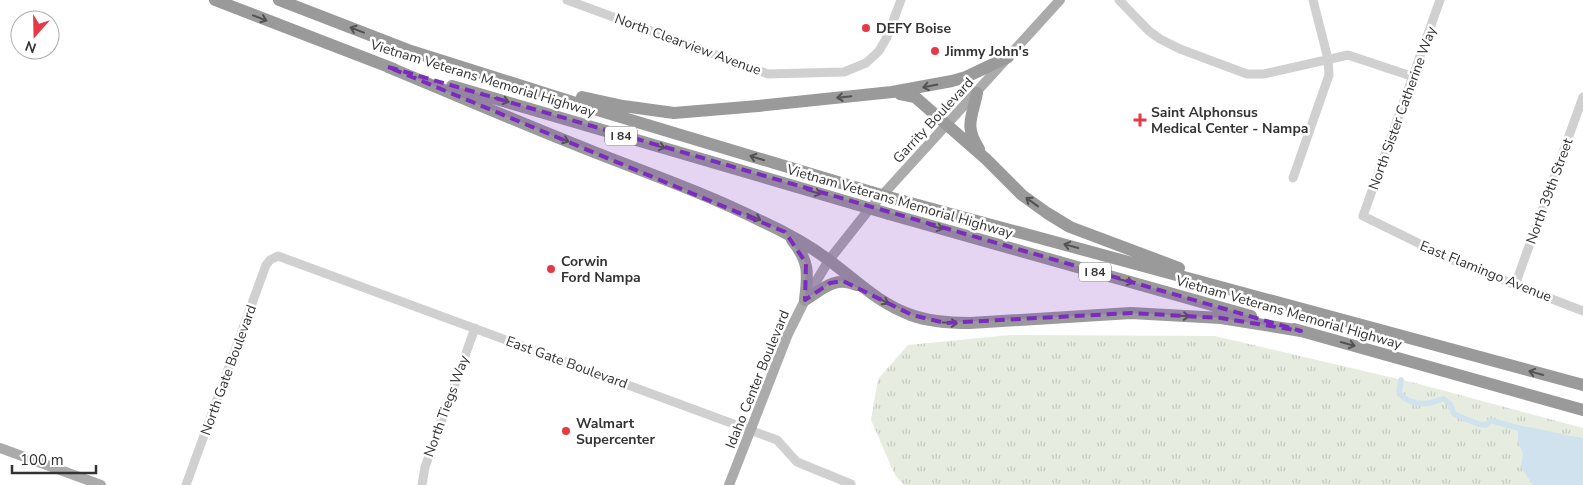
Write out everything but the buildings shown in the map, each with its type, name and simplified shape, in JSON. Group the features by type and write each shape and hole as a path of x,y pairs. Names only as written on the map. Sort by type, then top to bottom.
{"highway":[{"name":"Vietnam Veterans Memorial Highway","path":"215,0 388,67 889,214 1583,410"},
{"name":"Vietnam Veterans Memorial Highway","path":"279,0 411,51 871,192 1583,385"},
{"path":"519,85 623,106 674,113 892,92 966,77 1008,57"},
{"path":"388,67 761,220 785,232 830,260 862,287"},
{"path":"892,92 915,97 986,159 1022,195 1047,213 1070,226 1254,295"},
{"path":"977,93 969,127 971,137 986,159"},
{"path":"785,232 802,252 806,263 808,276 805,300"},
{"path":"805,300 836,281 852,282 896,308 912,315 945,323 994,322 1131,313 1220,318 1301,331"}],"main road":[{"name":"Garrity Boulevard","path":"830,260 867,212 1060,0"},
{"name":"Idaho Center Boulevard","path":"729,485 788,334 805,300 830,260"},
{"path":"0,448 102,485"}],"street":[{"name":"North Clearview Avenue","path":"566,0 768,74 844,72 866,63 879,51 887,37 901,0"},
{"path":"1119,0 1148,31 1160,39 1180,49 1247,74 1264,74 1348,55 1414,77"},
{"path":"1293,178 1329,75 1328,59 1313,0"},
{"name":"North Sister Catherine Way","path":"1363,216 1440,0"},
{"name":"North 39th Street","path":"1515,285 1583,96"},
{"name":"East Flamingo Avenue","path":"1363,216 1459,263 1583,311"},
{"name":"East Gate Boulevard","path":"274,257 283,257 777,440 797,462 851,484"},
{"name":"North Gate Boulevard","path":"186,485 266,265 274,257"},
{"name":"North Tiegs Way","path":"422,485 425,467 474,328"}],"highlighted area":[{"path":"388,67 1301,331 1221,318 1131,313 945,323 912,315 843,281 830,283 805,300 806,263 785,232"}],"green space":[{"path":"1010,335 1215,336 1415,383 1583,428 1583,485 904,485 895,475 871,420 878,379 908,345"}],"water":[{"path":"1520,426 1583,438 1583,485 1532,484 1521,467 1523,454 1518,442"}],"waterway":[{"path":"1401,380 1399,392 1404,398 1412,402 1431,403 1444,399 1450,404 1454,414 1478,424 1486,425 1493,421 1518,428"}],"place":[{"name":"DEFY Boise","path":"866,28"},
{"name":"Jimmy John's","path":"935,51"},
{"name":"Saint Alphonsus Medical Center - Nampa","path":"1140,120"},
{"name":"Corwin Ford Nampa","path":"551,269"},
{"name":"Walmart Supercenter","path":"566,431"}]}
